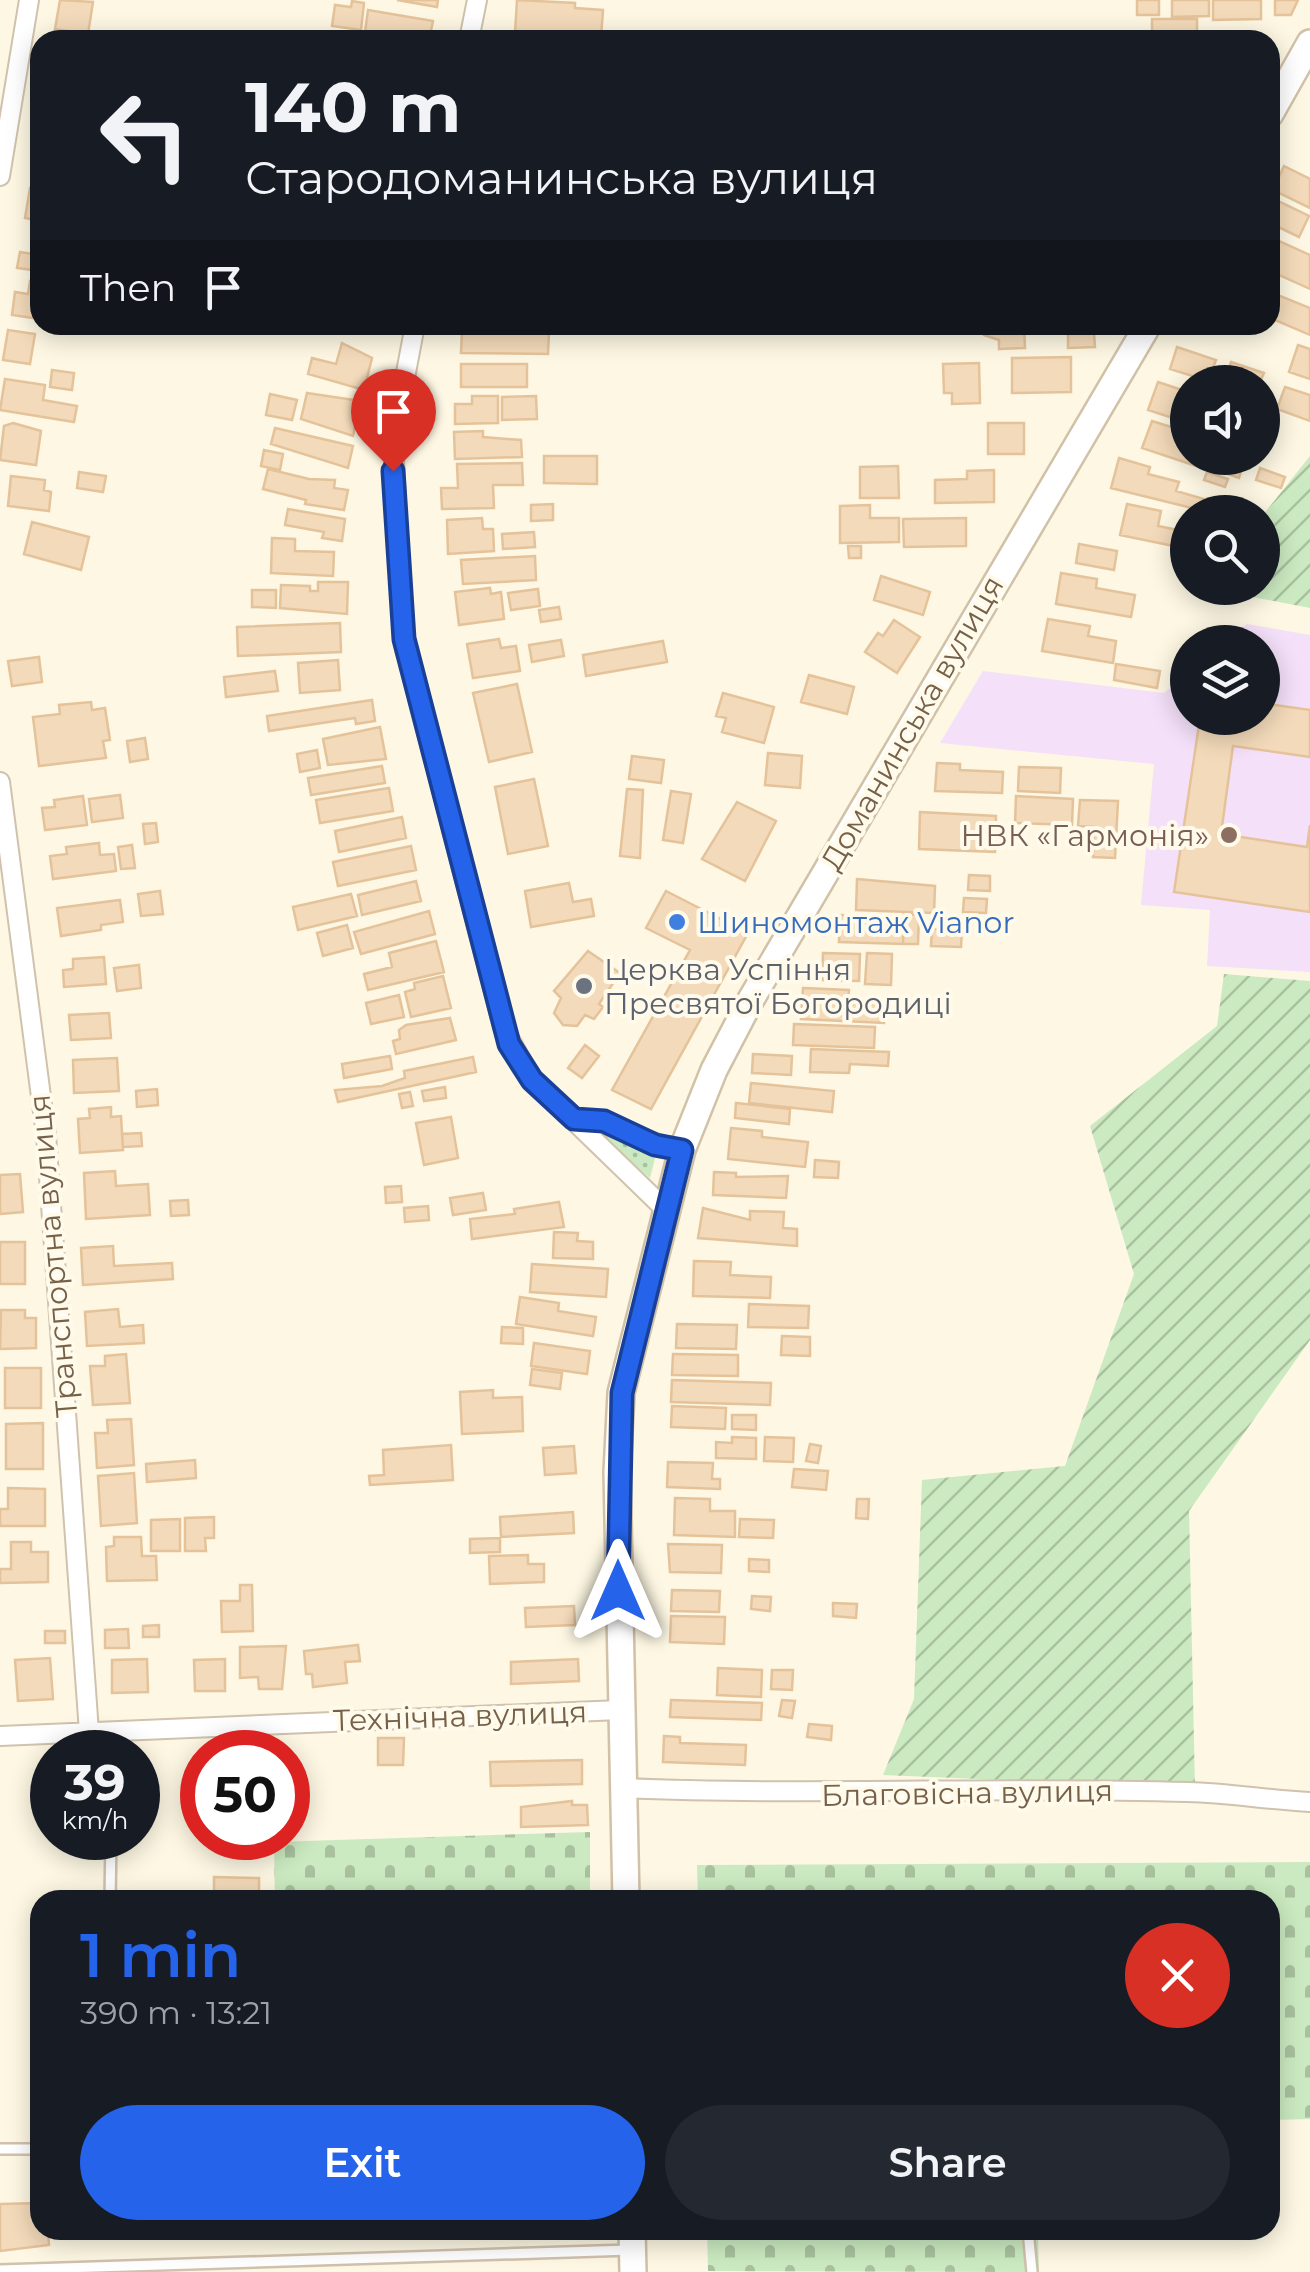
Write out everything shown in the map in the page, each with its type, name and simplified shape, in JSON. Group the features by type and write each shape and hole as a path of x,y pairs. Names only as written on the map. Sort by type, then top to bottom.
{"main road":[{"path":"1280,96 1310,43"},
{"name":"Доманинська вулиця","path":"626,1890 620,1710 620,1411 638,1312 682,1150 714,1070 750,1000 1142,335"}],"street":[{"path":"0,176 29,0"},
{"path":"471,30 476,0"},
{"path":"413,335 393,442 393,501 404,639 509,1044 532,1080 666,1210"},
{"name":"Транспортна вулиця","path":"0,782 46,1135 89,1730"},
{"path":"574,1119 604,1121 655,1145 682,1150"},
{"name":"Технічна вулиця","path":"112,1730 620,1710"},
{"name":"Технічна вулиця","path":"0,1736 30,1735"},
{"name":"Благовісна вулиця","path":"624,1788 804,1794 887,1788 1181,1792 1308,1804"}],"lane":[{"path":"110,1890 111,1860"},
{"path":"0,2150 30,2149"},
{"path":"1029,2240 1032,2272"},
{"path":"0,2270 632,2251"}],"shaded area":[{"name":"НВК «Гармонія»","path":"1280,630 1310,635 1310,972 1207,966 1210,910 1141,905 1154,764 940,743 983,671 1164,693 1170,688 1170,735 1280,735"}],"green space":[{"path":"1310,456 1310,608 1280,602 1279,495"},
{"path":"1224,974 1310,981 1310,1340 1189,1511 1195,1788 883,1775 914,1699 922,1480 1065,1466 1134,1274 1090,1126 1217,1026"},
{"path":"598,1128 655,1158 650,1178 596,1133"},
{"path":"590,1832 590,1890 275,1890 274,1860 310,1860 310,1841"},
{"path":"1310,1862 1310,2119 1280,2120 1280,1890 698,1890 697,1865"},
{"path":"707,2240 1038,2240 1039,2272 708,2271"}],"building":[{"path":"60,0 93,2 89,30 55,29"},
{"path":"397,0 438,0 437,7"},
{"path":"517,0 575,3 575,8 603,10 602,30 515,30"},
{"path":"1137,0 1159,0 1159,15 1137,15"},
{"path":"1172,0 1209,0 1209,16 1172,17"},
{"path":"1213,0 1261,0 1261,19 1213,20"},
{"path":"1275,0 1298,0 1291,15 1275,15"},
{"path":"352,1 364,3 361,30 332,26 335,5 351,7"},
{"path":"368,10 433,21 431,30 365,30"},
{"path":"1152,19 1197,19 1197,30 1152,30"},
{"path":"1284,166 1310,179 1310,208 1280,193"},
{"path":"30,188 30,219 25,218"},
{"path":"1280,202 1309,216 1299,237 1280,228"},
{"path":"1280,242 1310,255 1310,289 1280,276"},
{"path":"20,252 30,254 30,270 17,268"},
{"path":"30,281 30,318 12,315 15,292 28,294"},
{"path":"1280,296 1310,308 1310,335 1280,322"},
{"path":"8,330 35,335 30,364 3,360"},
{"path":"462,335 549,335 548,354 461,353"},
{"path":"984,335 1024,335 1025,348 999,349 999,340"},
{"path":"1068,335 1094,335 1095,347 1068,348"},
{"path":"342,343 372,358 364,390 308,374 312,358 336,364"},
{"path":"1298,345 1310,349 1310,379 1289,372"},
{"path":"1177,347 1216,360 1214,365 1171,365"},
{"path":"1071,357 1071,392 1012,393 1012,358"},
{"path":"979,363 980,403 952,404 952,393 944,393 943,364"},
{"path":"461,364 527,364 527,387 461,387"},
{"path":"52,370 74,373 72,390 50,387"},
{"path":"5,379 45,385 43,400 77,406 74,422 0,410"},
{"path":"1158,382 1170,386 1170,417 1148,410"},
{"path":"1285,387 1310,395 1310,421 1280,410"},
{"path":"307,393 361,401 353,436 301,419"},
{"path":"270,394 297,400 292,420 266,415"},
{"path":"472,396 498,396 498,423 455,424 455,404 472,404"},
{"path":"536,396 537,419 502,420 502,397"},
{"path":"1152,421 1170,427 1170,457 1142,448"},
{"path":"13,423 41,431 36,465 0,460 4,426"},
{"path":"988,423 1024,423 1024,454 988,454"},
{"path":"275,428 353,446 348,468 271,444"},
{"path":"483,431 483,437 521,440 522,457 455,459 454,432"},
{"path":"264,450 283,454 280,470 261,466"},
{"path":"544,456 597,456 597,484 544,483"},
{"path":"1119,458 1150,467 1148,474 1179,482 1176,491 1190,495 1170,495 1170,503 1111,488"},
{"path":"522,463 523,485 493,485 494,508 442,509 441,488 458,488 457,464"},
{"path":"898,466 899,498 860,498 860,467"},
{"path":"268,469 309,479 335,480 334,488 348,490 344,510 305,504 306,500 263,489"},
{"path":"994,470 994,502 935,503 935,480 967,479 967,471"},
{"path":"79,472 106,476 103,492 77,488"},
{"path":"1206,475 1228,479 1225,487 1204,480"},
{"path":"1258,475 1285,477 1281,488 1256,480"},
{"path":"11,476 45,480 44,490 51,492 49,511 8,506"},
{"path":"553,504 553,520 531,521 531,505"},
{"path":"1127,504 1161,511 1158,526 1170,528 1170,545 1120,535"},
{"path":"870,505 870,518 899,518 899,542 840,543 840,506"},
{"path":"288,509 345,519 342,541 322,538 324,532 285,525"},
{"path":"482,518 483,529 493,529 494,551 448,554 447,520"},
{"path":"966,518 966,546 904,547 903,519"},
{"path":"32,522 89,537 81,570 24,554"},
{"path":"534,532 535,547 503,549 502,534"},
{"path":"272,538 295,539 295,551 334,552 333,576 271,573"},
{"path":"1079,544 1117,551 1114,570 1076,563"},
{"path":"848,546 861,546 861,558 849,558"},
{"path":"535,556 536,580 463,584 461,560"},
{"path":"1061,573 1097,579 1096,588 1135,595 1131,617 1056,604"},
{"path":"881,576 930,592 923,615 874,600"},
{"path":"318,582 348,582 347,614 280,608 281,585 310,586 310,591 318,591"},
{"path":"490,588 491,594 501,592 504,619 459,625 455,592"},
{"path":"538,589 540,606 511,610 508,593"},
{"path":"252,590 276,590 276,608 252,607"},
{"path":"559,607 561,619 541,622 539,610"},
{"path":"1048,619 1090,626 1088,636 1116,641 1113,663 1042,651"},
{"path":"894,620 920,637 897,673 865,652 878,633 883,636"},
{"path":"340,623 341,652 238,656 237,627"},
{"path":"499,639 501,648 516,646 520,671 473,678 467,644"},
{"path":"561,640 564,656 532,662 529,645"},
{"path":"663,641 667,662 586,676 583,655"},
{"path":"39,657 42,682 12,686 8,661"},
{"path":"338,660 340,690 300,693 298,663"},
{"path":"1116,664 1160,671 1157,688 1114,680"},
{"path":"275,671 278,691 226,697 224,677"},
{"path":"809,675 854,687 847,714 801,702"},
{"path":"517,684 532,752 489,762 473,693"},
{"path":"723,693 774,707 764,743 722,732 726,718 716,716"},
{"path":"372,700 375,721 356,724 355,718 269,731 267,716"},
{"path":"91,702 92,710 105,708 110,740 103,741 106,758 39,766 33,717 60,714 59,705"},
{"path":"1280,706 1310,710 1310,757 1233,746 1221,834 1307,847 1310,825 1310,912 1174,892 1197,735 1280,735"},
{"path":"380,727 386,759 328,765 323,739"},
{"path":"145,738 148,759 130,762 127,741"},
{"path":"317,750 320,768 300,772 297,754"},
{"path":"768,753 802,756 800,788 765,785"},
{"path":"632,756 664,760 661,783 629,779"},
{"path":"937,763 960,764 960,770 1003,772 1002,793 935,791"},
{"path":"382,766 385,783 311,795 308,778"},
{"path":"1019,767 1061,768 1060,793 1018,791"},
{"path":"534,779 548,846 508,854 495,787"},
{"path":"389,788 393,811 320,823 316,800"},
{"path":"627,789 643,790 640,858 620,856"},
{"path":"671,791 691,794 683,843 663,840"},
{"path":"120,795 123,818 92,822 89,799"},
{"path":"83,796 87,825 45,830 42,808 55,807 54,800"},
{"path":"1016,796 1073,799 1072,825 1015,823"},
{"path":"1080,800 1118,801 1115,858 1093,857 1094,827 1078,826"},
{"path":"737,802 776,821 745,881 702,859"},
{"path":"920,812 996,816 995,852 919,849"},
{"path":"402,817 406,838 339,852 335,831"},
{"path":"156,823 158,842 145,844 143,824"},
{"path":"99,843 100,855 114,854 116,871 53,879 50,856 67,854 66,847"},
{"path":"132,845 135,868 121,869 118,847"},
{"path":"411,846 416,870 338,886 333,862"},
{"path":"969,875 990,876 990,891 968,890"},
{"path":"857,879 935,886 934,913 856,910"},
{"path":"416,881 421,901 362,915 358,895"},
{"path":"569,883 573,902 591,899 594,916 531,927 525,891"},
{"path":"160,891 163,914 141,916 138,894"},
{"path":"666,891 748,933 651,1109 612,1090 690,950 646,928"},
{"path":"351,894 357,916 298,930 293,907"},
{"path":"964,898 987,899 986,913 963,912"},
{"path":"120,900 123,922 61,936 57,908"},
{"path":"429,911 435,934 361,954 354,932"},
{"path":"904,914 919,915 918,944 903,944"},
{"path":"840,915 904,917 903,944 839,942"},
{"path":"347,925 353,948 323,956 317,933"},
{"path":"932,929 962,930 961,947 931,946"},
{"path":"436,941 444,972 368,990 364,974 392,967 389,953"},
{"name":"Церква Успіння Пресвятої Богородиці","path":"588,951 620,973 599,1004 603,1007 594,1019 585,1015 577,1026 563,1025 554,1013 561,998 554,991"},
{"path":"823,953 860,954 859,981 822,980"},
{"path":"867,953 892,954 891,985 865,984"},
{"path":"104,957 106,984 64,987 63,970 73,969 73,959"},
{"path":"139,965 141,988 117,991 114,968"},
{"path":"443,976 451,1008 411,1017 405,992 415,989 414,983"},
{"path":"803,988 849,990 848,1001 884,1003 884,1023 801,1019"},
{"path":"399,995 404,1017 371,1024 366,1003"},
{"path":"109,1013 111,1038 71,1040 69,1015"},
{"path":"450,1018 456,1040 396,1054 393,1041 400,1039 399,1030 406,1025"},
{"path":"794,1024 875,1027 874,1048 793,1045"},
{"path":"585,1045 599,1056 582,1078 568,1068"},
{"path":"811,1049 889,1052 888,1066 850,1064 849,1073 810,1072"},
{"path":"753,1054 792,1056 791,1075 752,1073"},
{"path":"390,1056 392,1069 344,1078 342,1064"},
{"path":"473,1057 476,1072 338,1102 335,1090 382,1086 405,1078 404,1071"},
{"path":"117,1058 119,1091 74,1093 73,1060"},
{"path":"751,1083 834,1091 832,1112 749,1103"},
{"path":"445,1087 446,1098 424,1101 422,1091"},
{"path":"157,1089 158,1105 137,1107 136,1091"},
{"path":"410,1092 413,1106 402,1108 399,1094"},
{"path":"736,1103 790,1109 789,1124 735,1118"},
{"path":"111,1107 111,1117 121,1116 123,1150 80,1153 78,1119 90,1118 89,1109"},
{"path":"451,1117 458,1158 424,1165 416,1123"},
{"path":"731,1128 762,1131 762,1137 808,1142 805,1167 728,1159"},
{"path":"141,1133 142,1146 123,1147 122,1134"},
{"path":"815,1160 839,1162 838,1178 814,1177"},
{"path":"115,1171 116,1186 148,1184 150,1215 86,1219 84,1173"},
{"path":"714,1172 736,1173 736,1177 788,1176 786,1198 713,1195"},
{"path":"20,1174 23,1212 0,1214 0,1175"},
{"path":"401,1186 402,1202 386,1203 385,1187"},
{"path":"483,1193 486,1210 453,1215 450,1198"},
{"path":"188,1200 189,1215 171,1216 170,1201"},
{"path":"559,1202 564,1227 472,1239 470,1219 515,1214 514,1209"},
{"path":"428,1206 429,1220 405,1222 404,1208"},
{"path":"703,1208 750,1220 750,1211 784,1212 783,1228 797,1229 797,1246 698,1238"},
{"path":"554,1232 578,1233 577,1241 593,1242 593,1259 553,1258"},
{"path":"0,1242 25,1242 25,1284 0,1284"},
{"path":"113,1246 114,1266 172,1263 173,1279 83,1285 81,1248"},
{"path":"694,1261 731,1262 730,1275 771,1277 770,1298 693,1296"},
{"path":"532,1264 608,1269 606,1297 530,1292"},
{"path":"520,1297 559,1303 558,1311 596,1317 593,1336 516,1324"},
{"path":"749,1304 809,1306 808,1328 748,1327"},
{"path":"118,1309 120,1327 143,1325 144,1343 87,1346 85,1312"},
{"path":"1,1310 25,1310 25,1318 36,1318 36,1348 0,1349"},
{"path":"677,1324 737,1325 736,1349 676,1348"},
{"path":"502,1327 523,1328 523,1344 501,1343"},
{"path":"782,1336 810,1337 810,1356 781,1355"},
{"path":"534,1343 590,1351 587,1374 531,1366"},
{"path":"126,1354 130,1403 93,1405 90,1366 105,1366 105,1356"},
{"path":"673,1354 738,1355 738,1376 672,1375"},
{"path":"5,1368 41,1368 41,1408 5,1408"},
{"path":"532,1369 562,1373 560,1389 530,1385"},
{"path":"672,1380 771,1383 770,1405 671,1402"},
{"path":"493,1390 493,1398 522,1397 523,1431 462,1434 460,1392"},
{"path":"672,1406 726,1408 725,1429 671,1427"},
{"path":"732,1415 756,1415 756,1430 732,1429"},
{"path":"131,1419 134,1465 97,1468 95,1433 108,1433 107,1420"},
{"path":"43,1423 43,1469 6,1469 6,1424"},
{"path":"732,1437 756,1438 756,1459 716,1458 716,1442 732,1443"},
{"path":"765,1437 794,1438 793,1462 764,1461"},
{"path":"810,1444 821,1446 818,1463 806,1461"},
{"path":"451,1445 453,1480 370,1485 369,1476 384,1475 383,1450"},
{"path":"574,1446 576,1473 545,1475 543,1448"},
{"path":"195,1460 196,1478 147,1482 146,1464"},
{"path":"668,1462 713,1463 712,1479 720,1479 720,1489 667,1487"},
{"path":"794,1469 828,1471 826,1490 792,1487"},
{"path":"134,1473 137,1523 101,1526 98,1476"},
{"path":"8,1488 45,1489 45,1526 0,1526 0,1509 8,1509"},
{"path":"675,1498 710,1499 710,1511 735,1511 735,1537 674,1535"},
{"path":"857,1499 869,1499 868,1519 856,1518"},
{"path":"573,1512 574,1533 501,1537 500,1517"},
{"path":"214,1517 214,1538 205,1538 206,1551 185,1551 185,1518"},
{"path":"180,1519 180,1551 151,1551 151,1520"},
{"path":"740,1519 774,1520 773,1538 739,1537"},
{"path":"114,1537 141,1537 142,1556 156,1556 157,1580 107,1581 106,1547 114,1546"},
{"path":"500,1538 500,1552 470,1553 470,1539"},
{"path":"11,1542 31,1542 31,1552 48,1552 48,1582 0,1583 0,1569 11,1569"},
{"path":"668,1544 722,1545 721,1573 670,1572"},
{"path":"528,1555 528,1564 544,1564 544,1582 490,1584 489,1556"},
{"path":"749,1559 769,1560 769,1572 749,1571"},
{"path":"240,1585 252,1585 253,1631 222,1632 221,1601 240,1601"},
{"path":"672,1590 720,1591 719,1612 671,1611"},
{"path":"752,1596 771,1597 770,1611 751,1609"},
{"path":"833,1603 857,1604 856,1618 833,1616"},
{"path":"574,1606 575,1625 526,1627 525,1608"},
{"path":"671,1616 725,1617 724,1644 670,1642"},
{"path":"159,1625 159,1637 143,1637 143,1626"},
{"path":"128,1629 129,1648 105,1648 105,1630"},
{"path":"45,1631 65,1631 65,1643 45,1643"},
{"path":"358,1645 360,1661 345,1662 347,1683 313,1687 312,1674 306,1674 304,1651"},
{"path":"286,1646 282,1689 259,1689 258,1677 240,1678 240,1647"},
{"path":"50,1658 53,1699 18,1701 15,1660"},
{"path":"147,1659 148,1692 112,1693 112,1660"},
{"path":"225,1659 225,1691 195,1691 194,1660"},
{"path":"578,1659 579,1681 511,1684 511,1662"},
{"path":"718,1668 762,1670 761,1697 717,1695"},
{"path":"772,1670 793,1670 792,1690 771,1689"},
{"path":"671,1700 762,1703 761,1720 670,1717"},
{"path":"782,1700 795,1701 792,1718 779,1716"},
{"path":"809,1724 832,1726 831,1740 807,1737"},
{"path":"664,1736 680,1737 680,1743 746,1745 745,1765 663,1762"},
{"path":"378,1738 404,1738 403,1765 378,1765"},
{"path":"582,1760 582,1784 491,1786 490,1762"},
{"path":"572,1801 572,1805 587,1805 588,1825 521,1827 521,1807"},
{"path":"214,1877 259,1878 259,1890 214,1890"},
{"path":"30,2203 30,2240 49,2240 49,2245 0,2251 0,2204"}],"place":[{"name":"НВК «Гармонія»","path":"1229,835"},
{"name":"Шиномонтаж Vianor","path":"677,922"},
{"name":"Церква Успіння Пресвятої Богородиці","path":"584,986"}],"route":[{"path":"393,471 404,639 509,1044 532,1080 574,1119 604,1121 655,1145 682,1150 638,1312 622,1393 617,1472 618,1591"}]}
